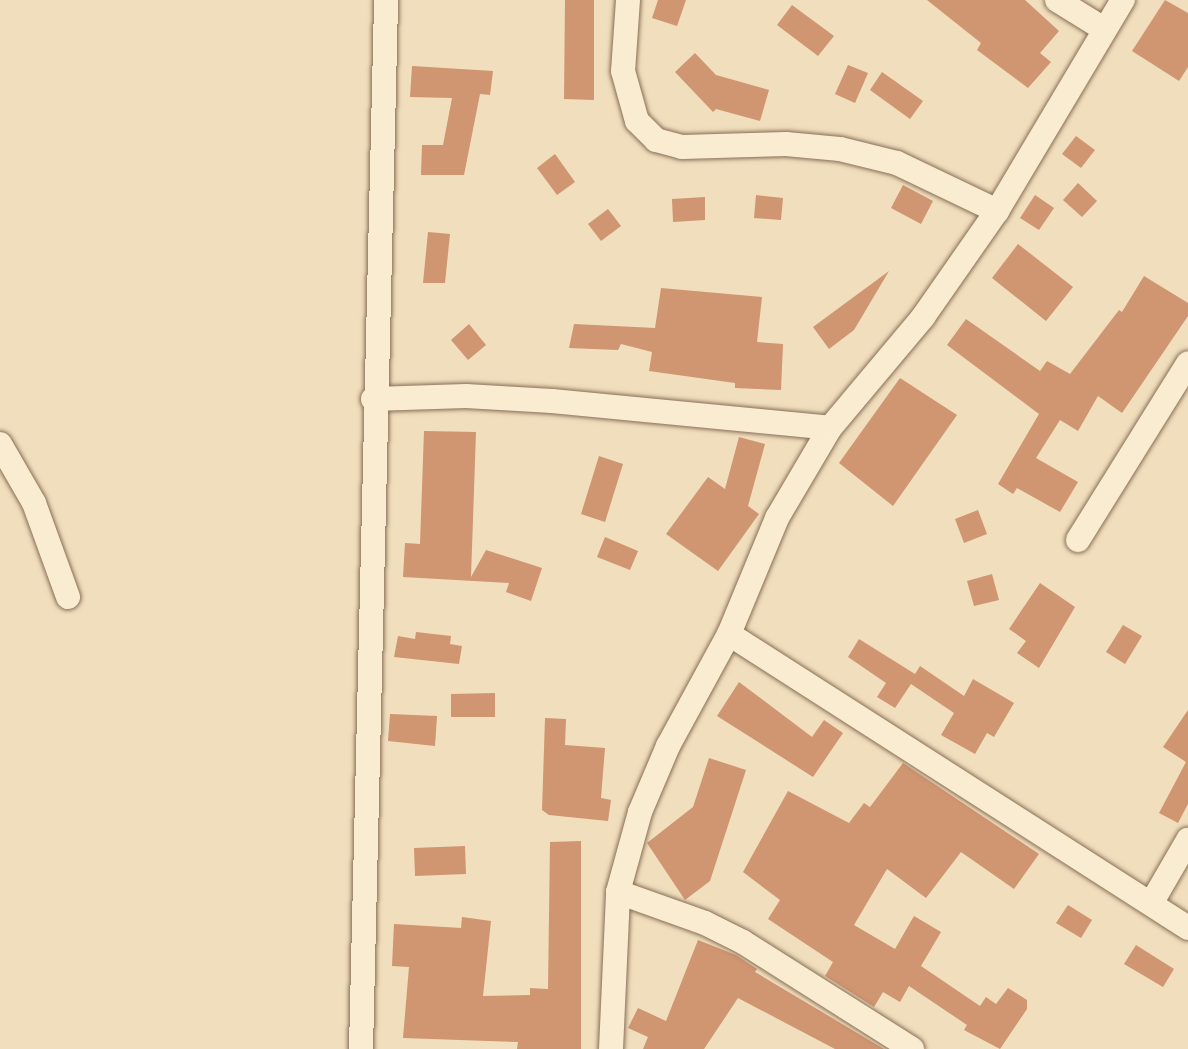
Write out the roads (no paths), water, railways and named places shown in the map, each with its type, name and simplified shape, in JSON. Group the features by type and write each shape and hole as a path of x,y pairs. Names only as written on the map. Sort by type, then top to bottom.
{"street":[{"path":"360,1049 373,399 386,0"},
{"path":"628,0 623,71 637,121 656,140 682,147 786,144 840,149 897,163 997,211"},
{"path":"1058,0 1104,29"},
{"path":"611,1049 618,892 640,812 668,747 729,634 777,518 830,428 923,317 997,211 1122,0"},
{"path":"1078,540 1188,363"},
{"path":"373,399 466,396 552,401 830,428"},
{"path":"0,443 34,503 68,597"},
{"path":"729,634 1152,902 1188,928"},
{"path":"1152,902 1188,840"},
{"path":"618,892 694,919 743,942 912,1049"}]}
